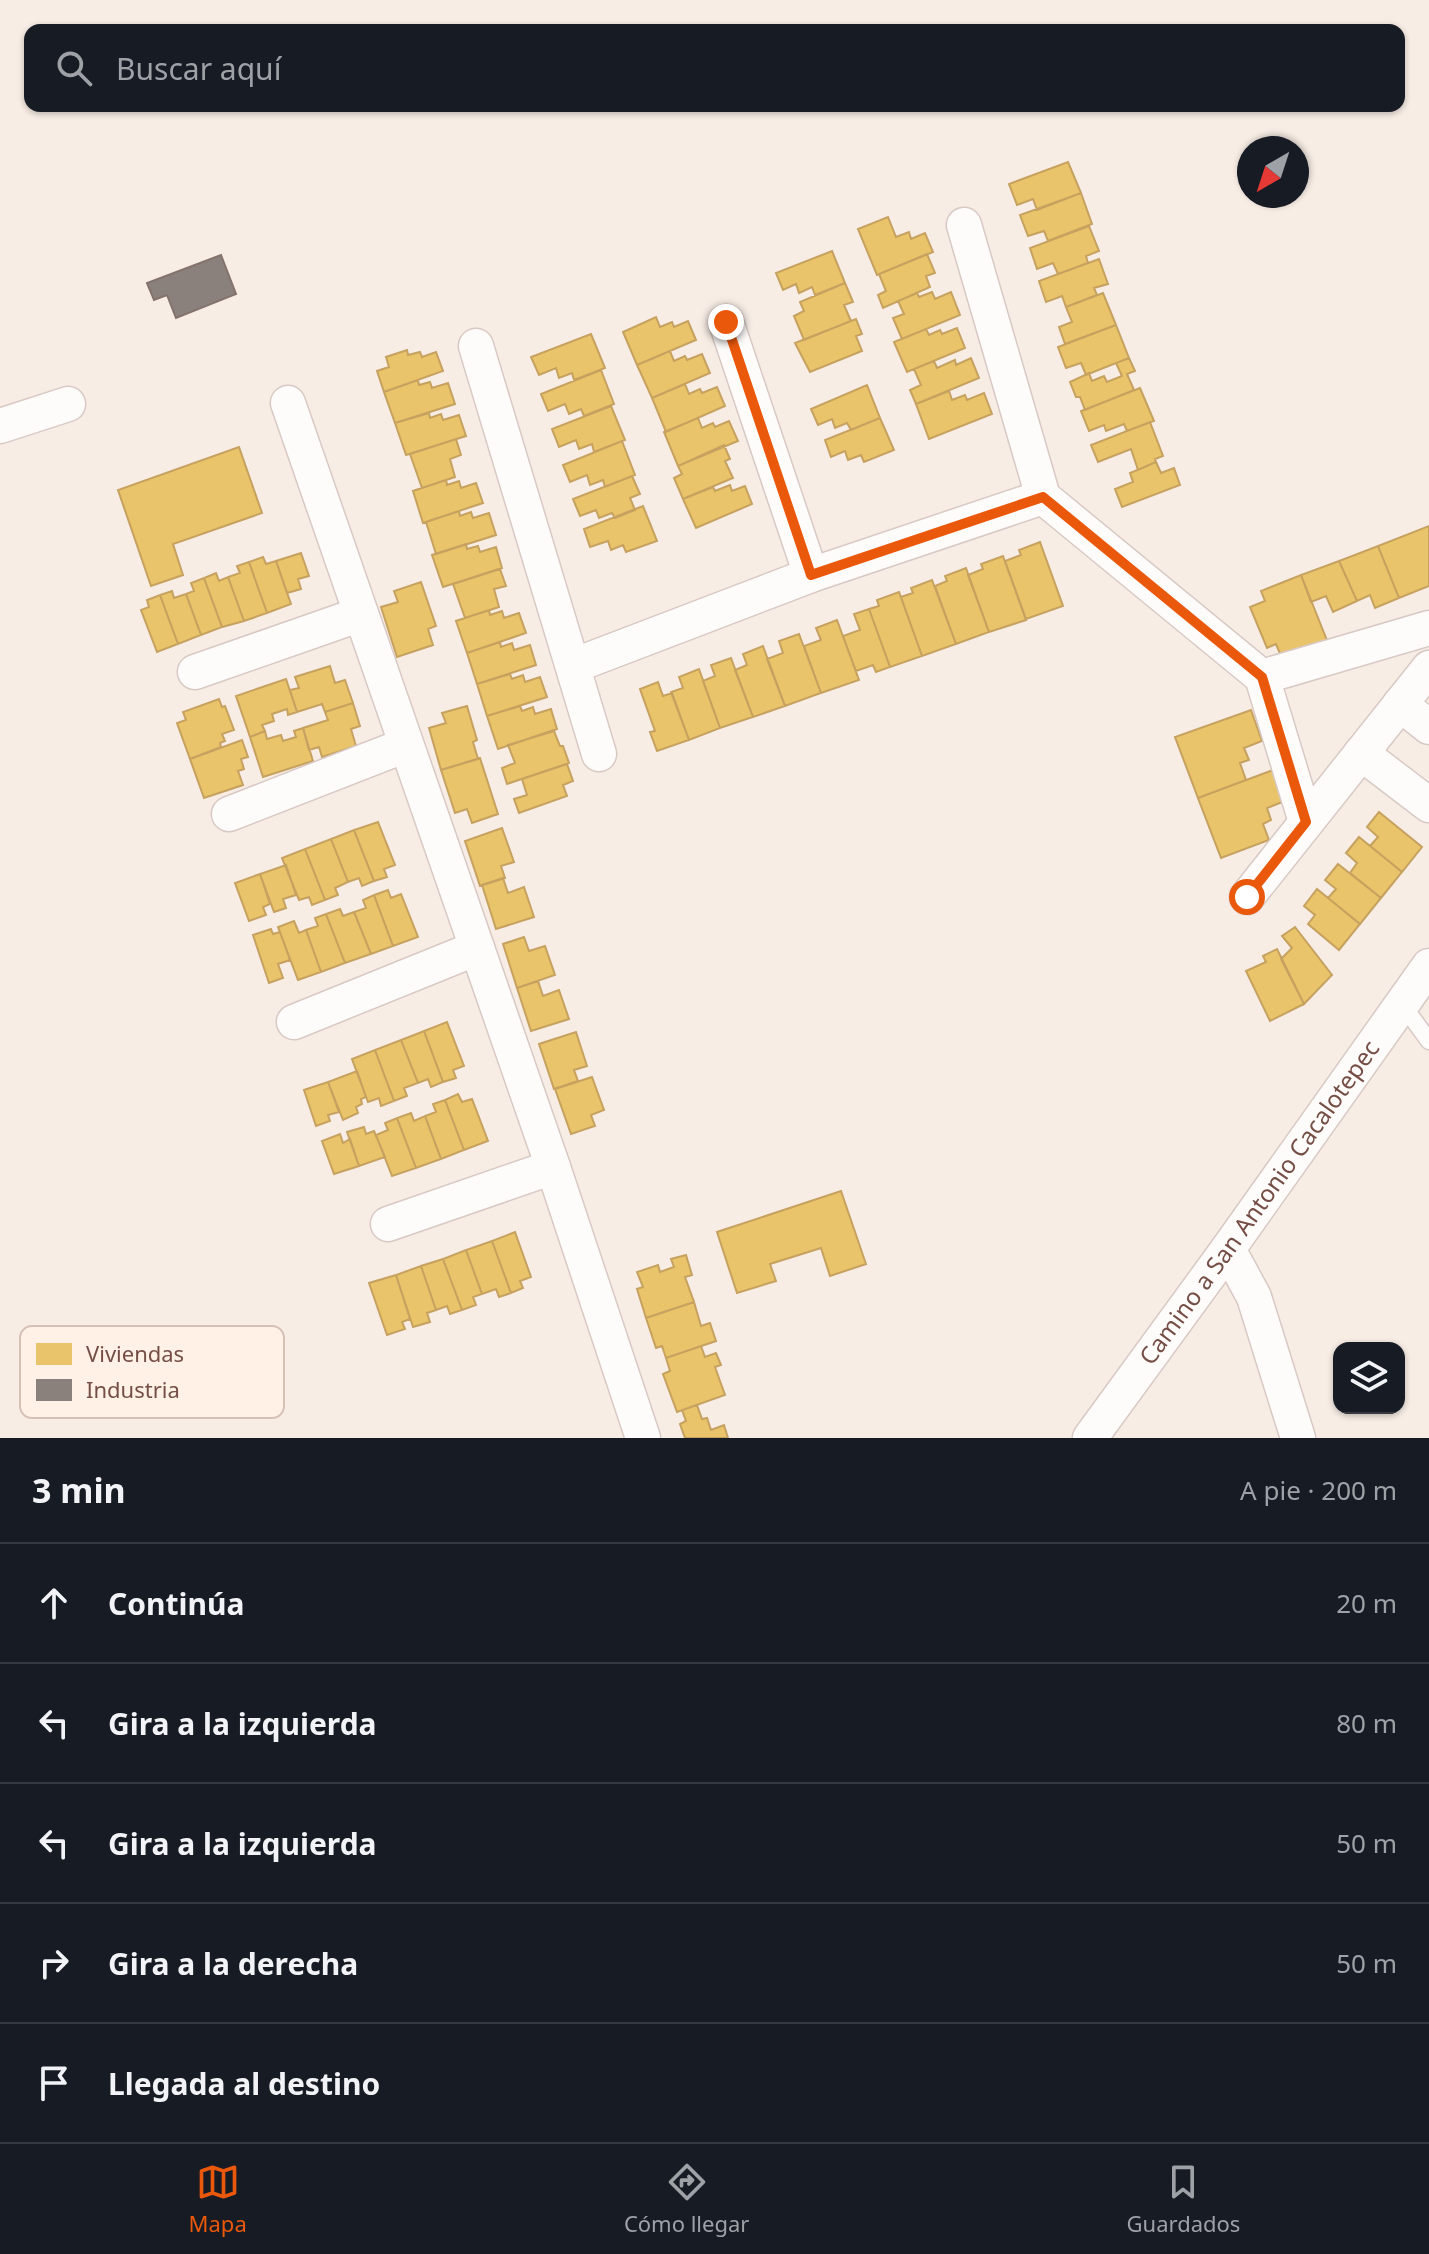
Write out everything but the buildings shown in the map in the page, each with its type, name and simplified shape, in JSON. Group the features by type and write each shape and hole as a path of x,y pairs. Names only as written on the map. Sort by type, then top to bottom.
{"street":[{"path":"964,225 1043,497 1262,677 1306,822"},
{"path":"726,322 811,575"},
{"path":"476,346 599,754"},
{"path":"288,403 553,1167 643,1438"},
{"path":"0,426 68,404"},
{"path":"573,666 811,575 1043,497"},
{"path":"195,672 361,614"},
{"path":"1262,677 1429,628"},
{"path":"1247,897 1429,668"},
{"path":"1400,704 1429,727"},
{"path":"229,814 406,745"},
{"path":"1361,753 1429,805"},
{"path":"294,1022 477,948"},
{"name":"Camino a San Antonio Cacalotepec","path":"1090,1438 1429,966"},
{"path":"388,1224 553,1167"},
{"path":"1228,1249 1254,1297 1298,1438"}],"lane":[{"path":"1402,1004 1429,1041"}],"route":[{"path":"726,322 811,575 1043,497 1262,677 1306,822 1247,897"}]}
